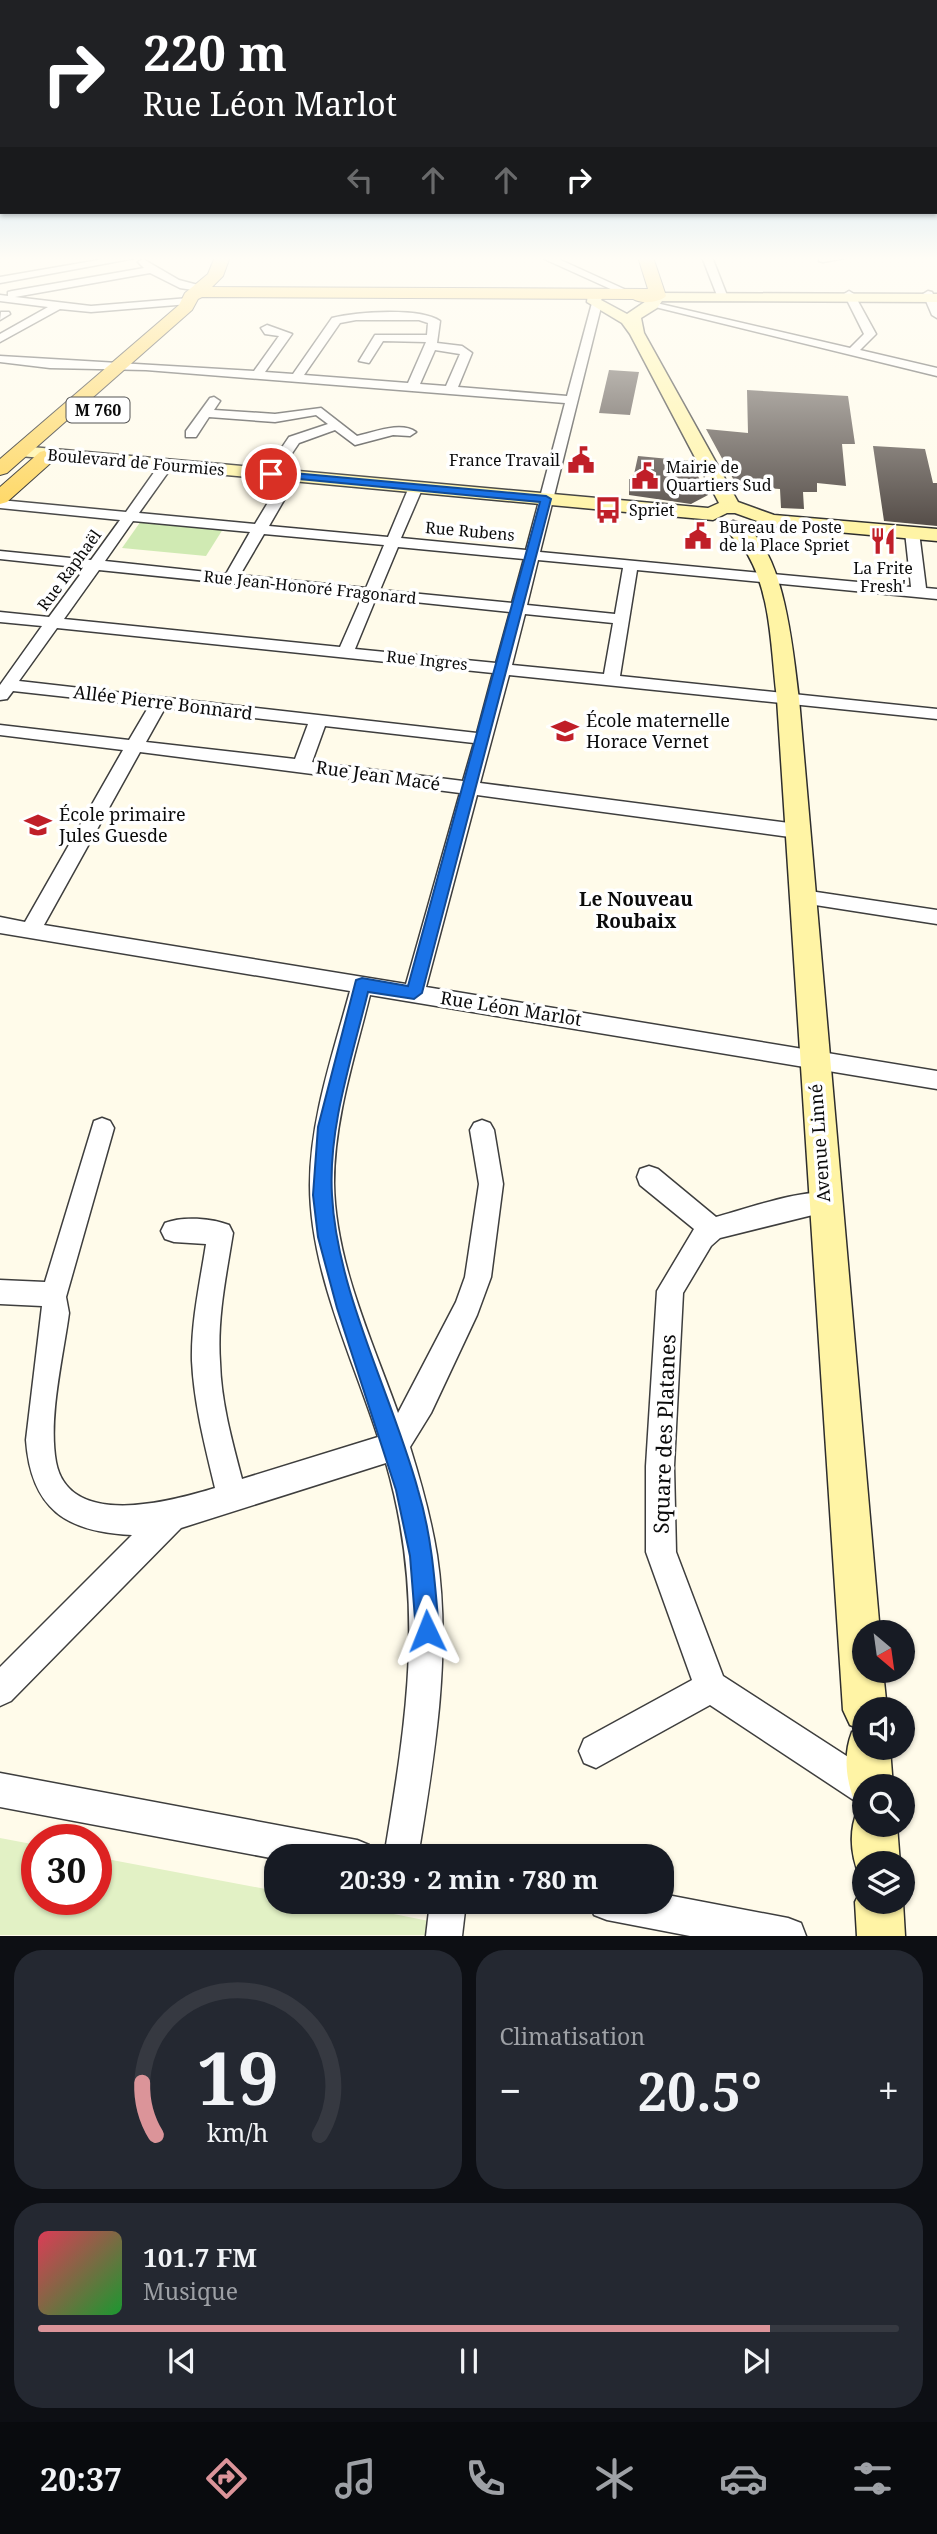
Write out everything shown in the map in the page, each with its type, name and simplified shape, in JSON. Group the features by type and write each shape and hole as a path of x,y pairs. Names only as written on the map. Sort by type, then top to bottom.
{"main road":[{"name":"M 760","path":"0,468 140,347"},
{"name":"M 760","path":"125,385 153,360"},
{"path":"0,501 57,447"}],"street":[{"path":"257,375 291,347"},
{"path":"296,378 303,347"},
{"path":"365,361 373,347"},
{"path":"412,388 430,347"},
{"path":"450,391 466,353 455,347"},
{"path":"414,993 503,668 585,347"},
{"path":"645,347 732,517 754,531 769,525 937,535"},
{"path":"835,347 937,372"},
{"path":"852,352 857,347"},
{"path":"0,359 117,366 153,360 257,375 573,400"},
{"path":"191,434 215,399"},
{"path":"206,413 275,418 313,411 324,414 355,441 396,431 410,432"},
{"path":"271,474 294,440 337,425"},
{"name":"Boulevard de Fourmies","path":"20,451 57,447 167,464 713,514 718,521 732,517"},
{"name":"Rue Raphaël","path":"4,691 167,464"},
{"path":"230,579 291,476"},
{"path":"345,652 416,487"},
{"name":"Rue Rubens","path":"0,501 937,594"},
{"name":"Avenue Linné","path":"732,517 749,541 767,577"},
{"name":"Avenue Linné","path":"769,525 764,536 767,577 788,699 824,1202 864,1697"},
{"path":"912,533 919,592"},
{"name":"Rue Jean-Honoré Fragonard","path":"0,555 620,619"},
{"path":"611,682 631,564"},
{"name":"Rue Ingres","path":"0,617 937,715"},
{"name":"Allée Pierre Bonnard","path":"4,691 159,703 483,739"},
{"path":"31,930 159,703"},
{"path":"300,766 318,721"},
{"name":"Rue Jean Macé","path":"0,730 797,831"},
{"path":"803,897 937,916"},
{"name":"Rue Léon Marlot","path":"0,925 937,1080"},
{"path":"362,985 327,1127 323,1195 327,1237 335,1271 394,1446 418,1533 425,1581 426,1682 403,1844"},
{"path":"102,1128 53,1297 56,1313 39,1417 38,1449 49,1484 65,1503 85,1514 138,1521 172,1516 394,1446 421,1402 468,1306 478,1277 491,1184 482,1130"},
{"path":"649,1177 713,1229 786,1209 824,1202"},
{"name":"Square des Platanes","path":"711,1687 661,1552 660,1466 670,1291 702,1238 713,1229"},
{"path":"174,1231 220,1233 209,1311 206,1360 210,1400 232,1496"},
{"path":"0,1292 40,1293 53,1297"},
{"path":"0,1690 172,1516"},
{"path":"596,1751 711,1687 852,1779"},
{"path":"0,1790 288,1844"},
{"path":"444,1936 447,1914"},
{"path":"671,1914 788,1936"},
{"path":"880,1914 881,1936"}],"green space":[{"path":"141,521 223,529 206,556 122,548"},
{"path":"0,1838 21,1842 21,1915 112,1915 112,1860 264,1889 264,1914 394,1914 429,1921 427,1935 0,1935"}],"building":[{"path":"609,370 639,372 630,415 599,413"},
{"path":"747,390 848,396 855,444 842,444 846,486 817,483 817,492 803,492 804,509 781,508 780,489 737,486 706,429 748,433"},
{"path":"873,446 925,449 933,483 937,483 937,526 884,521"},
{"path":"638,456 690,461 708,495 691,504 629,495 629,479 633,479"}],"place":[{"name":"France Travail","path":"581,460"},
{"name":"Mairie de Quartiers Sud","path":"645,476"},
{"name":"Spriet","path":"608,510"},
{"name":"Bureau de Poste de la Place Spriet","path":"698,536"},
{"name":"La Frite Fresh'","path":"883,541"},
{"name":"École maternelle Horace Vernet","path":"565,731"},
{"name":"École primaire Jules Guesde","path":"38,825"}],"district":[{"name":"Le Nouveau Roubaix","path":"636,910"}],"route":[{"path":"271,474 546,499 414,993 362,985 327,1127 324,1155 322,1182 327,1237 346,1308 398,1460 418,1533 425,1581 427,1631"}]}
